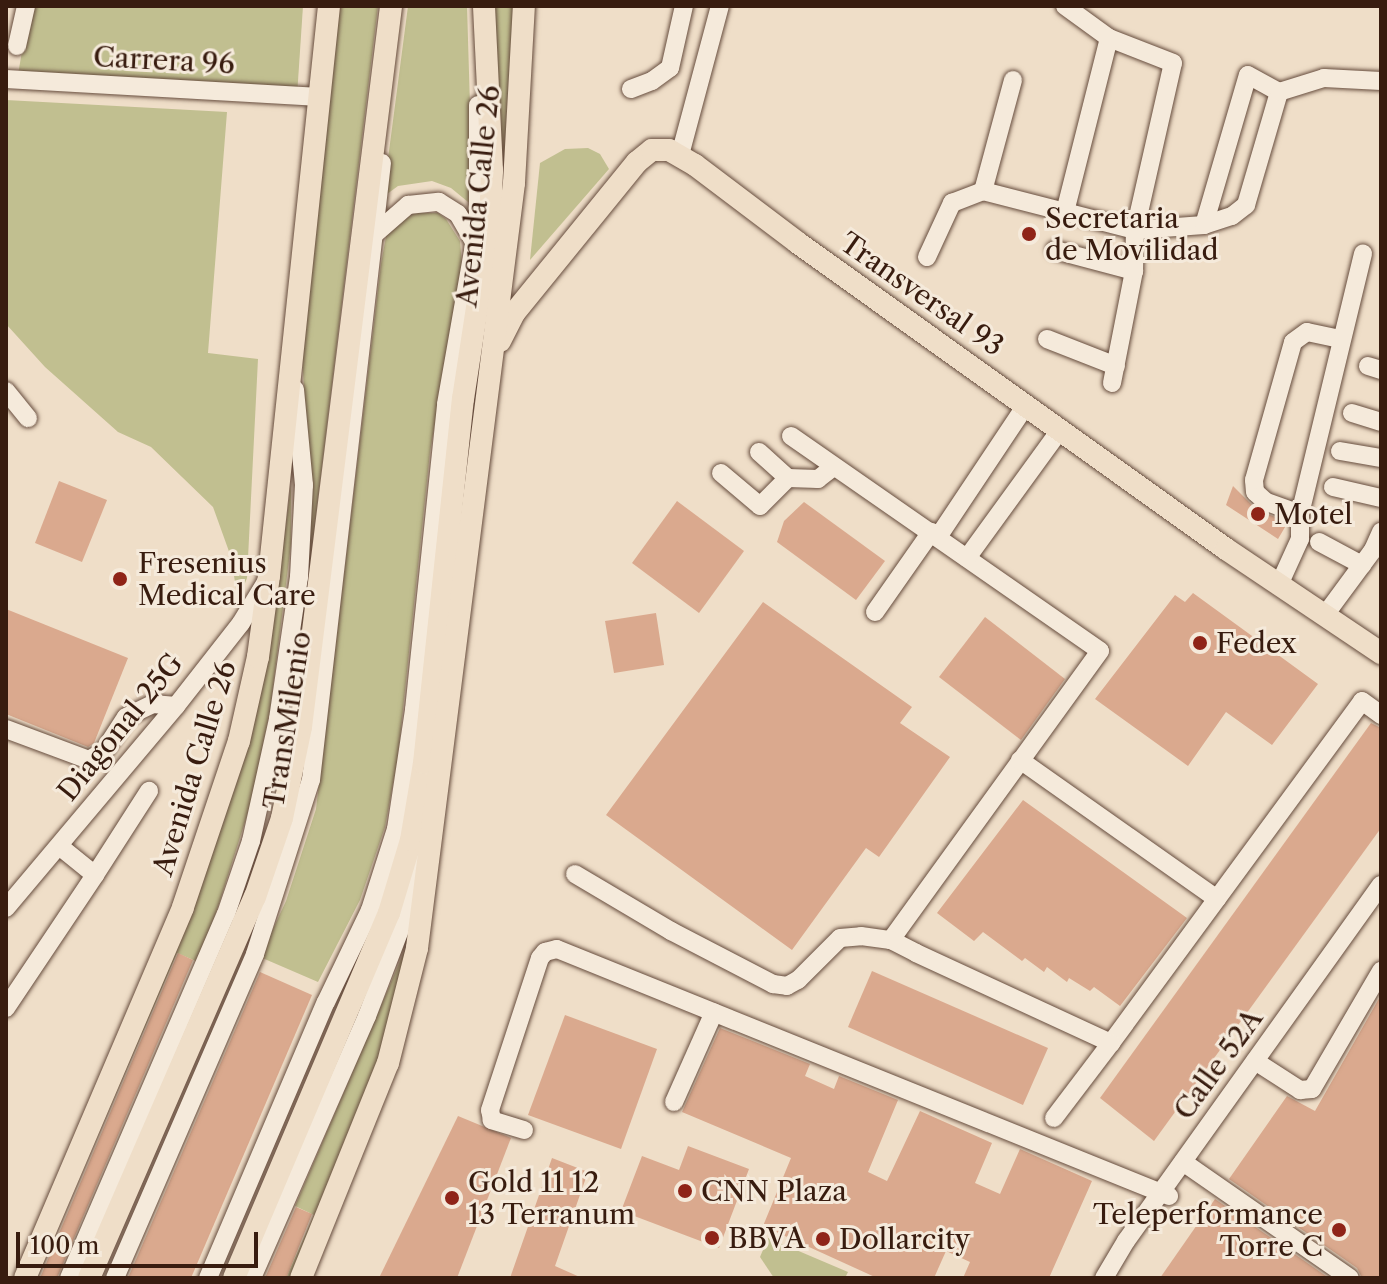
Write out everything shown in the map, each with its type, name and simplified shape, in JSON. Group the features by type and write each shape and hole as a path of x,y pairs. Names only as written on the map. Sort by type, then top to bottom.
{"main road":[{"name":"Avenida Calle 26","path":"25,1278 183,907 218,813 239,741 258,657 269,576 329,6"},
{"path":"89,1278 255,897 286,804 301,727 391,6"},
{"name":"Avenida Calle 26","path":"234,1278 389,913 411,840 424,763 463,399 490,223 492,170 484,6"},
{"name":"Avenida Calle 26","path":"301,1278 361,1135 405,1008 417,948 514,183 524,6"},
{"path":"490,369 515,312 637,162 660,149 680,155"},
{"name":"Transversal 93","path":"680,155 1060,430 1381,653"}],"street":[{"path":"17,46 26,6"},
{"name":"TransMilenio","path":"115,1278 255,954 311,780 401,6"},
{"path":"208,1278 326,1002 370,910 396,829 414,710 446,404 479,195 478,6"},
{"path":"631,89 652,81 670,68 684,6"},
{"path":"680,155 720,6"},
{"path":"1047,339 1114,375 1134,271 1135,230 1173,63 1109,38 1065,6"},
{"path":"1065,212 1109,38"},
{"path":"1204,225 1248,75 1279,92 1324,78 1381,81"},
{"name":"Carrera 96","path":"6,79 319,97"},
{"path":"983,191 1013,80"},
{"path":"927,257 952,203 983,191 1135,230 1204,225 1232,216 1246,205 1279,92"},
{"path":"1234,124 1265,134"},
{"path":"376,233 408,205 439,202 458,214 474,242"},
{"path":"1055,250 1134,271"},
{"path":"1275,582 1300,522 1363,253"},
{"path":"1300,522 1255,492 1254,480 1293,342 1307,332 1341,339"},
{"name":"TransMilenio","path":"69,1278 226,914 251,841 278,719 299,577 304,485 291,351"},
{"path":"6,391 28,418"},
{"path":"875,612 1026,405"},
{"path":"1352,413 1381,422"},
{"path":"967,558 1060,430"},
{"path":"791,436 832,468 934,534 1100,651 891,940"},
{"path":"1340,451 1381,458"},
{"path":"759,452 788,478 818,479 832,468"},
{"path":"721,473 760,506 788,478"},
{"path":"1333,487 1381,498"},
{"path":"1325,615 1362,565 1381,532"},
{"path":"1319,542 1362,565"},
{"name":"Diagonal 25G","path":"6,908 176,706 241,623 269,576"},
{"path":"1054,1118 1362,701 1381,715"},
{"path":"6,729 89,760 104,751 126,717 153,704 176,706"},
{"path":"1020,760 1217,899"},
{"path":"252,1278 399,932 441,773"},
{"path":"6,1008 149,791"},
{"path":"59,846 95,875"},
{"path":"575,874 671,931 773,984 787,986 798,980 840,938 861,936 891,940 1111,1043"},
{"name":"Calle 52A","path":"1259,1064 1381,885"},
{"name":"Calle 52A","path":"1114,1278 1187,1164 1381,900"},
{"path":"524,1130 497,1123 490,1116 535,973 545,952 557,949 1166,1195"},
{"path":"1259,1064 1300,1090 1312,1089 1381,971"},
{"path":"674,1102 714,1012"},
{"path":"1187,1164 1350,1278"},
{"name":"Calle 52A","path":"1104,1278 1166,1195"}],"shaded area":[{"path":"30,6 303,6 297,96 17,80"},
{"path":"340,6 378,6 308,582 311,494 302,357"},
{"path":"408,6 467,6 473,206 451,188 432,181 398,186 383,197"},
{"path":"494,6 514,6 501,243"},
{"path":"6,100 227,112 208,353 258,359 247,578 238,601 231,557 213,507 151,447 118,432 45,367 6,324"},
{"path":"588,148 600,154 609,169 530,260 540,163 565,149"},
{"path":"414,213 438,213 446,219 460,241 462,265 430,452 398,757 385,827 360,900 318,982 260,957 286,901 316,809 381,264 387,231"},
{"path":"291,484 291,544 270,711 251,803 217,910 198,962 177,953 36,1278 180,930 277,593"},
{"path":"416,924 397,1011 293,1278 286,1278 314,1215 295,1206"},
{"path":"768,1238 848,1272 845,1278 774,1278 760,1257"}],"building":[{"path":"59,481 107,500 82,562 35,543"},
{"name":"Motel","path":"1233,486 1257,510 1288,522 1278,539 1226,505"},
{"path":"677,501 744,551 699,613 632,563"},
{"path":"804,502 885,561 856,600 777,542 784,521"},
{"name":"Fedex","path":"1193,593 1318,684 1272,745 1226,712 1188,766 1095,699 1175,595 1185,602"},
{"path":"763,602 912,707 900,723 950,757 879,857 866,848 792,950 606,815"},
{"path":"6,609 128,658 94,743 88,747 6,714"},
{"path":"656,613 664,665 614,673 605,621"},
{"path":"985,617 1065,679 1021,740 939,677"},
{"path":"1371,723 1381,728 1381,828 1154,1141 1100,1098"},
{"path":"1023,800 1187,918 1120,1006 1094,987 1090,991 1069,978 1067,982 1047,967 1044,972 1025,958 1022,961 983,932 974,941 937,913"},
{"path":"178,953 193,960 57,1278 40,1278"},
{"path":"872,971 1048,1048 1023,1105 848,1027"},
{"path":"260,972 312,995 191,1278 128,1278"},
{"name":"Teleperformance Torre C","path":"1381,995 1381,1278 1362,1278 1357,1268 1229,1179 1287,1096 1315,1111"},
{"path":"565,1015 657,1049 621,1149 528,1115"},
{"path":"720,1028 810,1064 805,1076 834,1089 839,1076 898,1100 868,1172 887,1181 920,1111 992,1143 975,1183 1000,1194 1020,1149 1092,1181 1049,1278 963,1278 970,1262 946,1251 934,1278 877,1278 763,1226 791,1158 682,1112"},
{"name":"Gold 11 12 13 Terranum","path":"458,1116 511,1138 457,1278 379,1278"},
{"name":"CNN Plaza","path":"688,1146 749,1169 719,1248 621,1211 642,1156 679,1170"},
{"path":"552,1158 588,1172 555,1266 582,1278 510,1278"},
{"name":"Teleperformance Torre C","path":"1215,1199 1329,1278 1160,1278"},
{"path":"296,1207 312,1214 288,1274 286,1278 265,1278"}],"place":[{"name":"Secretaria de Movilidad","path":"1029,234"},
{"name":"Motel","path":"1258,514"},
{"name":"Fresenius Medical Care","path":"120,579"},
{"name":"Fedex","path":"1200,643"},
{"name":"CNN Plaza","path":"685,1191"},
{"name":"Gold 11 12 13 Terranum","path":"452,1198"},
{"name":"Teleperformance Torre C","path":"1339,1230"},
{"name":"BBVA","path":"712,1238"},
{"name":"Dollarcity","path":"823,1239"}]}
